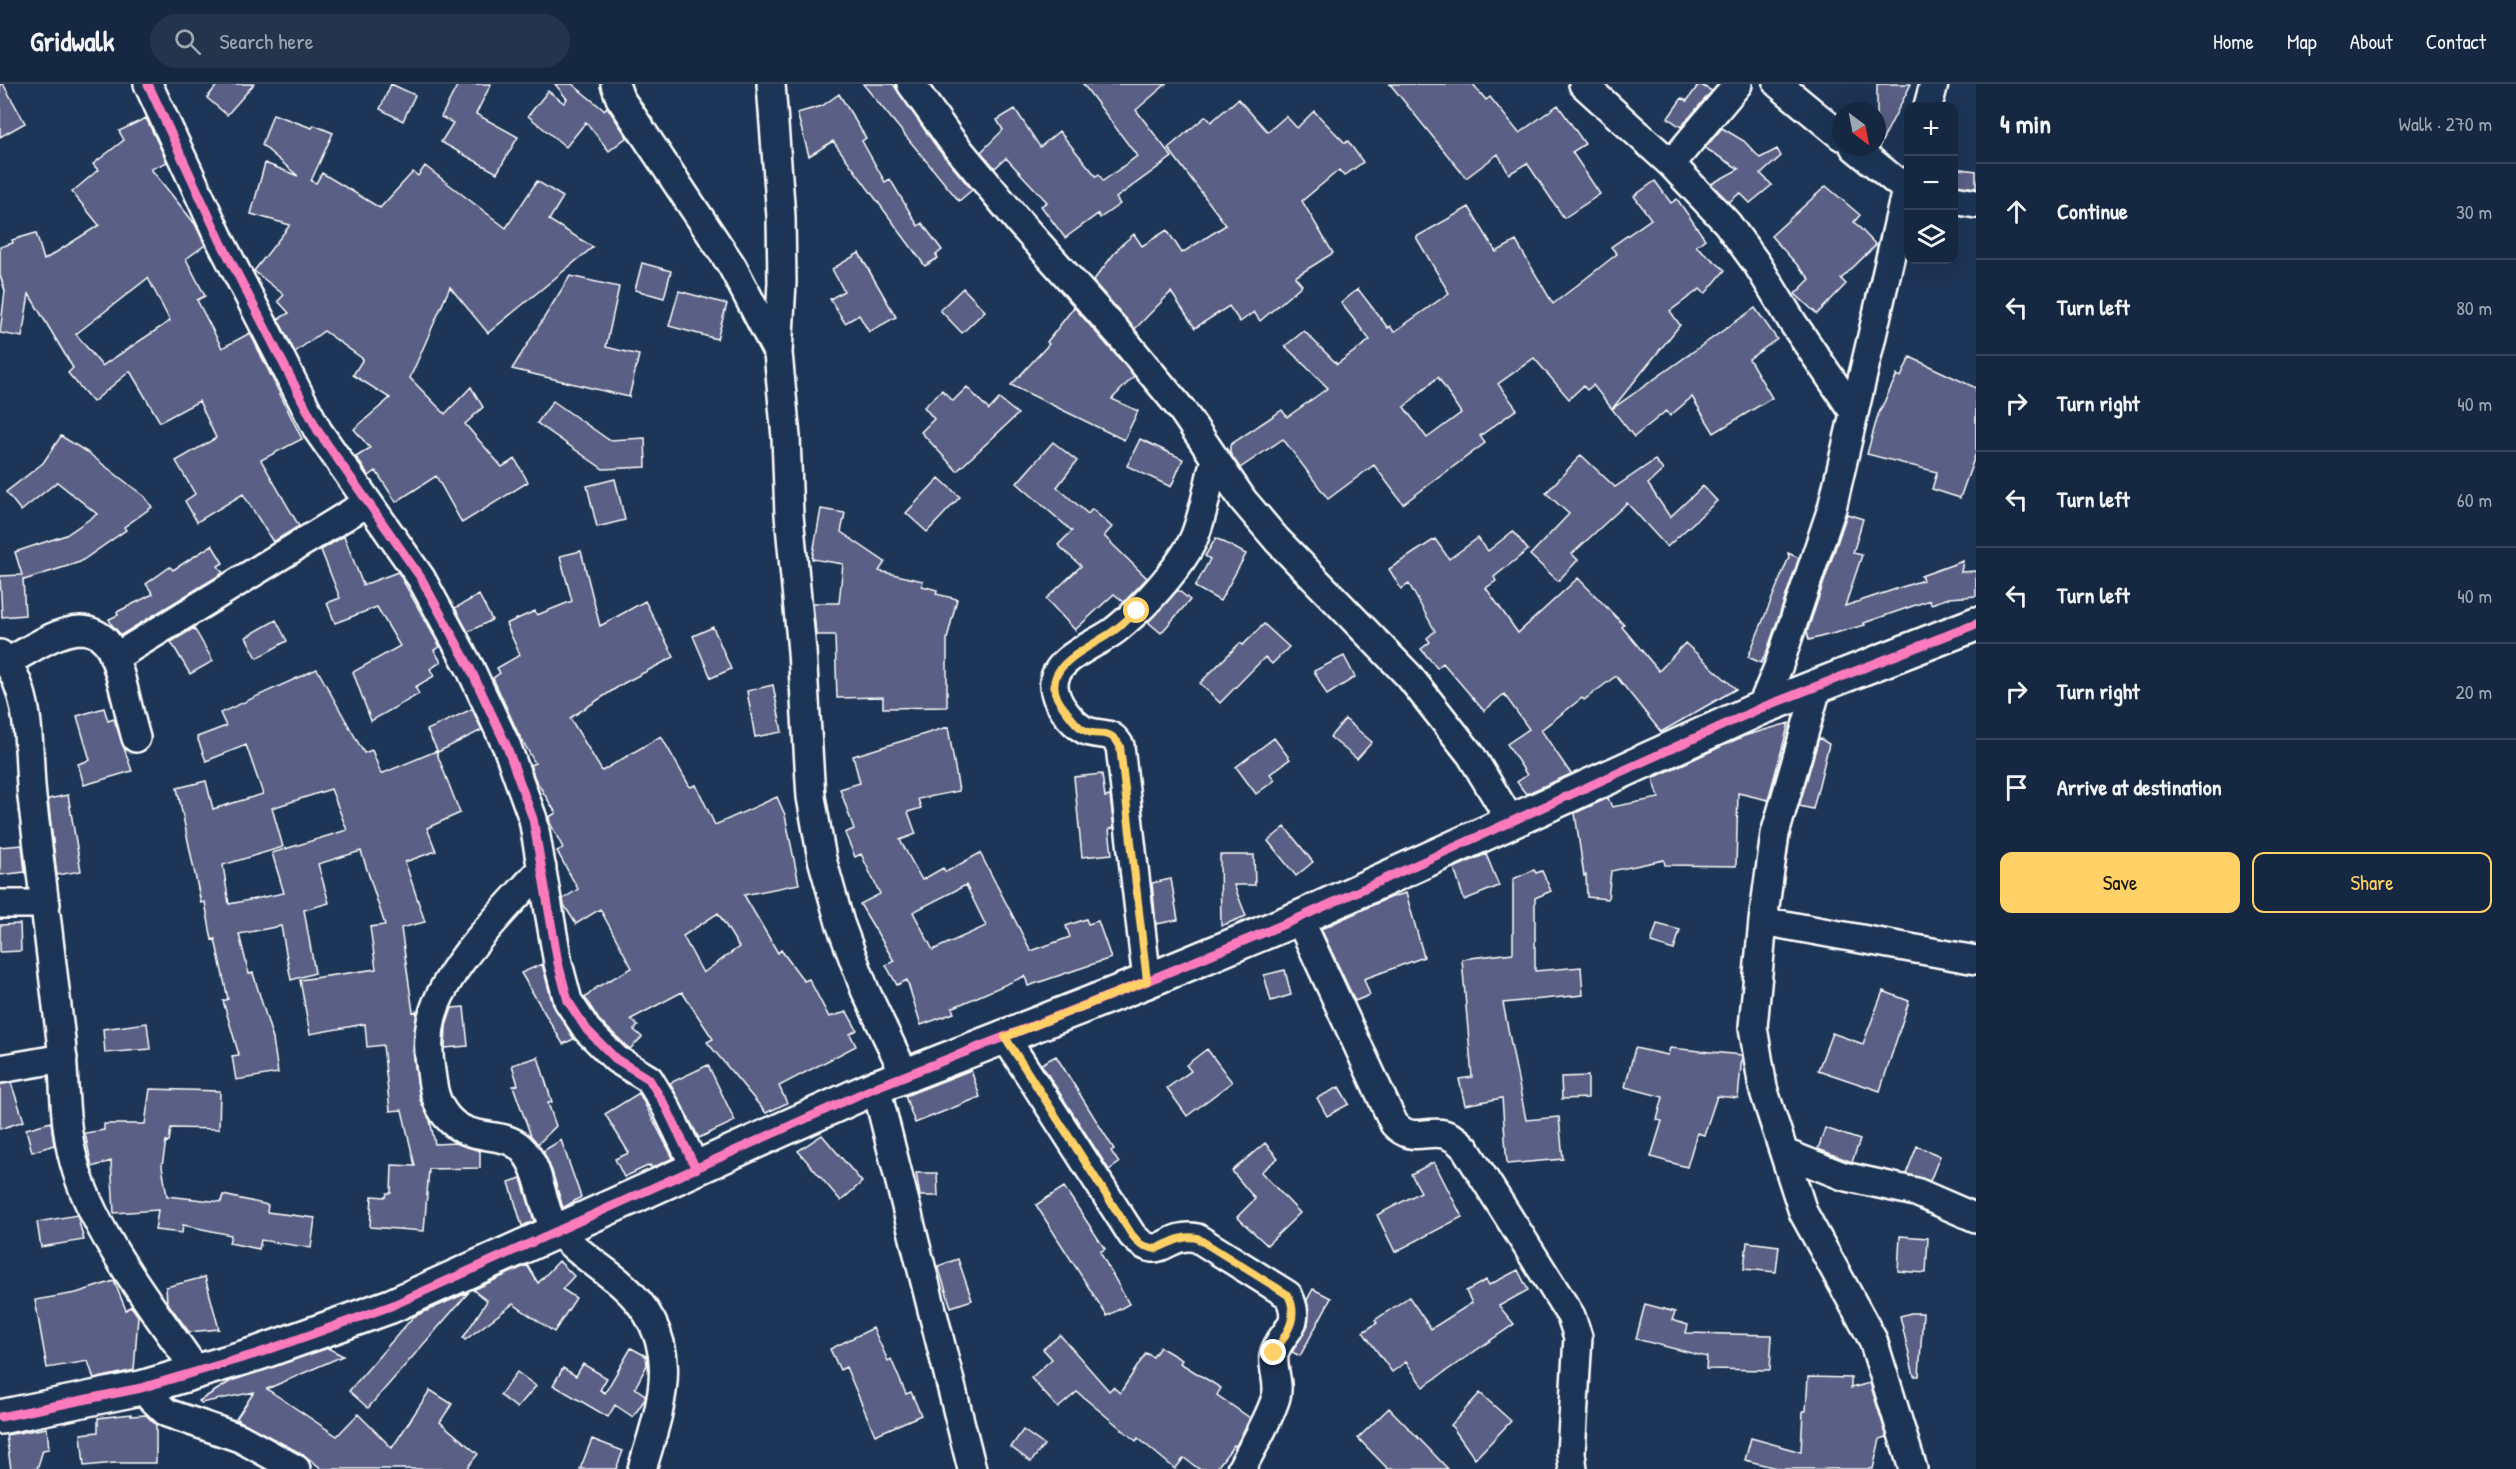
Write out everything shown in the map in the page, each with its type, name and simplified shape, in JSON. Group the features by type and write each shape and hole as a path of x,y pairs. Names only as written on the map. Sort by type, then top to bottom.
{"street":[{"path":"148,84 221,242 318,431 421,578 470,668 520,780 533,819 558,963 568,1001 587,1030 616,1059 649,1079 666,1107 696,1169"},
{"path":"615,84 620,98 732,266 777,353"},
{"path":"771,84 781,217 782,282 777,353 786,437 789,515 802,651 811,797 822,859 890,1081 972,1469"},
{"path":"911,84 951,140 1011,213 1182,410 1243,500 1277,540 1409,676 1471,755 1512,823"},
{"path":"1583,84 1671,164 1727,223 1757,264 1793,323 1853,411"},
{"path":"1671,164 1738,84"},
{"path":"1778,84 1832,129"},
{"path":"1929,102 1934,84"},
{"path":"1866,156 1904,184"},
{"path":"1958,201 1976,204"},
{"path":"1761,708 1779,665 1832,508 1853,411 1904,203"},
{"path":"1147,981 1120,746 1114,736 1081,728 1059,703 1054,691 1054,679 1068,660 1114,631 1137,611 1182,559 1194,538 1215,459"},
{"path":"114,658 367,503"},
{"path":"0,1417 141,1388 196,1372 391,1306 890,1081 1147,981 1299,918 1761,708 1976,624"},
{"path":"136,738 114,658 107,642 96,633 80,630 58,636 4,658 15,678 25,713 32,796 73,1159 83,1190 120,1259 196,1372"},
{"path":"1818,685 1775,834 1752,1027 1763,1088 1803,1212 1873,1340 1913,1469"},
{"path":"542,868 446,981 432,1017 428,1057 434,1093 443,1111 456,1126 468,1132 509,1141 520,1146 533,1168 548,1214 558,1231 628,1290 644,1307 655,1328 664,1356 665,1382 660,1410 642,1469"},
{"path":"0,904 46,904"},
{"path":"1299,918 1394,1124 1402,1132 1416,1135 1442,1132 1455,1137 1465,1148 1571,1316 1578,1337 1571,1453 1573,1469"},
{"path":"1763,921 1976,960"},
{"path":"1005,1037 1132,1235 1141,1245 1155,1249 1177,1238 1187,1236 1197,1238 1288,1295 1293,1305 1293,1316 1291,1327 1274,1353 1276,1397 1250,1466"},
{"path":"0,1069 63,1058"},
{"path":"1785,1153 1844,1176 1916,1192 1976,1218"},
{"path":"141,1388 167,1413 240,1438 296,1469"}],"building":[{"path":"0,84 3,84 25,123 0,137"},
{"path":"218,84 254,84 227,115 207,98"},
{"path":"391,84 415,95 403,121 380,109"},
{"path":"458,84 491,84 476,114 518,137 497,173 441,142 453,123 441,117"},
{"path":"555,84 572,84 604,110 607,107 627,137 609,151 586,122 566,147 528,116 548,91 564,103 567,99"},
{"path":"863,84 893,84 938,149 972,190 959,201"},
{"path":"1083,84 1166,84 1136,110 1172,157 1116,198 1120,204 1100,218 1098,214 1065,238 1041,206 1047,202 1006,158 995,168 981,152 1003,130 997,120 1015,109 1040,147 1059,131 1096,176 1099,174 1103,181 1137,156"},
{"path":"1390,84 1473,84 1486,100 1490,97 1519,133 1558,105 1585,144 1572,152 1600,194 1564,218 1527,163 1509,174 1498,154 1466,178"},
{"path":"1699,84 1712,91 1681,127 1668,118 1682,98 1687,101"},
{"path":"1877,84 1911,84 1886,133 1886,102 1877,102"},
{"path":"839,94 866,138 862,141 885,182 890,179 918,226 922,223 942,250 936,255 938,258 925,266 833,141 809,156 797,113 822,106"},
{"path":"1238,99 1268,132 1286,116 1297,128 1314,111 1345,143 1348,141 1363,162 1344,176 1339,170 1302,201 1333,253 1295,277 1302,285 1260,321 1254,312 1240,322 1229,306 1195,328 1171,292 1135,329 1093,281 1120,246 1134,234 1142,246 1167,230 1182,253 1226,225 1168,148 1206,116 1211,122"},
{"path":"273,114 312,128 314,125 333,133 311,181 316,183 322,173 380,208 413,172 418,176 425,166 506,228 537,181 563,197 549,220 593,247 488,333 450,287 410,378 445,414 471,387 483,407 465,424 502,467 515,459 528,482 462,523 436,476 396,502 376,471 369,476 356,457 370,448 354,429 390,398 353,375 363,359 324,331 295,352 278,319 289,313 278,301 284,295 254,271 290,225 251,214 265,163 298,176 262,145"},
{"path":"146,118 167,162 151,169 195,224 205,245 186,259 205,296 197,300 222,348 250,333 302,439 261,460 299,526 273,542 243,494 197,522 185,501 195,494 176,461 216,438 199,401 160,422 130,371 93,402 68,373 73,368 29,294 22,337 0,333 5,291 0,275 0,247 13,243 12,240 36,233 44,260 99,225 72,192 98,170 93,164 124,140 119,131","holes":["148,278 170,321 102,366 76,334"]},
{"path":"1722,128 1744,141 1760,158 1777,149 1781,156 1761,174 1772,185 1750,203 1740,193 1729,202 1711,184 1739,169 1705,148"},
{"path":"1958,169 1976,171 1976,188 1958,186"},
{"path":"1655,181 1671,203 1677,199 1705,239 1696,246 1725,270 1705,294 1700,289 1670,311 1680,325 1612,409 1593,385 1587,390 1583,386 1569,399 1534,358 1498,384 1517,409 1480,436 1485,443 1403,504 1374,465 1328,499 1283,439 1240,468 1230,453 1230,445 1282,410 1287,417 1328,388 1285,346 1304,331 1337,364 1370,340 1341,303 1358,289 1388,328 1390,326 1394,332 1449,293 1416,237 1469,207 1496,252 1516,241 1553,304 1617,254 1611,247 1651,219 1634,196","holes":["1438,377 1461,413 1427,438 1404,407"]},
{"path":"1826,186 1860,215 1854,222 1876,245 1841,279 1846,284 1817,314 1795,294 1810,279 1771,236"},
{"path":"859,253 896,317 869,332 859,315 845,323 830,299 844,291 832,269"},
{"path":"642,263 671,271 664,298 635,290"},
{"path":"570,276 619,287 606,347 639,355 629,397 512,369"},
{"path":"963,288 985,311 962,333 940,310"},
{"path":"679,291 727,304 717,339 669,326"},
{"path":"1074,307 1134,376 1112,399 1138,411 1124,440 1011,385 1049,344 1047,342"},
{"path":"1755,308 1777,339 1749,359 1772,398 1714,433 1692,397 1670,416 1666,411 1634,437 1612,409"},
{"path":"1910,357 1976,388 1976,453 1960,498 1932,489 1937,472 1867,454 1878,415 1897,375 1901,377"},
{"path":"967,387 989,410 999,399 1018,414 957,471 921,432 934,419 924,407 942,390 953,401"},
{"path":"553,401 609,440 645,438 646,467 603,469 537,423"},
{"path":"61,436 87,452 145,497 152,507 124,527 126,530 80,562 24,580 23,578 25,615 2,617 0,576 22,575 15,552 66,535 97,514 57,482 21,511 6,492 43,463"},
{"path":"1140,439 1183,459 1171,487 1127,466"},
{"path":"1053,442 1077,461 1057,487 1088,514 1092,509 1112,527 1104,536 1147,578 1124,602 1114,594 1075,630 1046,599 1081,566 1058,545 1072,531 1017,483"},
{"path":"1581,455 1615,487 1655,460 1663,470 1648,484 1670,517 1703,486 1717,501 1667,547 1627,503 1572,554 1578,560 1558,581 1530,555 1569,514 1546,493"},
{"path":"939,478 960,497 927,532 906,513"},
{"path":"615,479 625,520 597,527 587,486"},
{"path":"821,509 845,513 841,532 885,562 879,571 923,581 922,586 937,590 936,594 957,599 947,639 947,707 883,708 883,697 837,698 835,635 816,635 813,603 839,603 843,564 812,559"},
{"path":"1847,514 1863,519 1853,553 1862,555 1845,606 1923,580 1921,576 1963,561 1961,572 1976,571 1976,596 1949,598 1931,604 1930,600 1864,623 1865,625 1809,640 1807,632"},
{"path":"1513,531 1528,550 1494,577 1496,581 1486,588 1518,633 1578,578 1624,625 1622,627 1659,671 1685,643 1736,689 1661,732 1616,676 1584,700 1582,698 1541,730 1571,774 1526,794 1517,782 1527,775 1507,744 1529,729 1504,694 1484,711 1443,663 1437,668 1421,649 1430,642 1427,638 1435,631 1409,584 1401,589 1389,569 1435,539 1449,559 1478,538 1488,551"},
{"path":"344,536 363,585 398,572 440,647 434,650 441,662 430,669 434,676 415,687 419,694 371,721 353,672 400,646 377,607 335,623 327,603 340,598 321,550"},
{"path":"1216,538 1246,554 1220,601 1195,587 1210,559 1205,556"},
{"path":"212,545 223,563 218,566 223,573 121,635 112,625 109,619 118,615 117,612 153,594 146,584 170,567 173,570"},
{"path":"581,551 600,626 645,601 674,657 624,683 570,718 602,771 661,736 690,787 696,785 715,825 777,797 785,815 799,884 744,895 778,953 781,950 804,981 809,979 829,1017 847,1012 857,1030 850,1034 856,1046 779,1086 787,1103 766,1113 707,1042 713,1039 682,992 631,1019 638,1026 634,1030 642,1037 630,1049 599,1020 585,998 597,987 632,968 600,909 576,924 564,905 563,899 578,889 557,851 563,848 549,817 556,813 535,779 530,765 535,763 518,733 493,678 500,673 497,668 520,655 506,624 535,611 537,615 572,601 560,556","holes":["718,913 739,947 703,973 683,936"]},
{"path":"1788,553 1799,558 1761,663 1748,657 1789,557"},
{"path":"1178,590 1190,600 1161,633 1148,622"},
{"path":"479,595 492,620 468,632 455,608"},
{"path":"276,620 287,641 257,658 246,637"},
{"path":"1264,624 1289,647 1272,664 1265,657 1220,703 1200,683 1240,643 1243,645"},
{"path":"713,627 731,669 711,678 693,636"},
{"path":"194,628 213,661 190,674 171,642"},
{"path":"1344,656 1355,677 1327,695 1314,671"},
{"path":"317,669 364,753 372,750 381,774 436,751 460,813 427,828 436,851 405,862 425,922 401,928 413,1012 417,1011 413,1051 420,1100 430,1120 435,1144 456,1143 480,1151 480,1168 429,1169 424,1231 370,1227 372,1196 386,1197 387,1193 391,1193 392,1165 415,1166 402,1110 390,1111 383,1045 367,1047 365,1024 310,1034 300,980 376,969 370,927 385,925 361,851 318,864 329,903 304,910 315,973 291,980 281,926 239,934 249,974 253,973 273,1039 278,1073 236,1080 232,1056 239,1055 223,1001 228,999 215,939 212,940 205,902 201,903 177,788 206,781 213,809 263,794 246,745 206,761 197,737 226,726 220,713","holes":["331,789 347,830 272,853 284,893 229,904 223,865 283,847 272,808"]},
{"path":"773,685 782,732 755,737 747,691"},
{"path":"104,708 108,721 114,719 132,771 84,785 78,764 90,760 77,716"},
{"path":"472,709 482,730 438,752 427,730"},
{"path":"1345,719 1372,742 1357,759 1330,737"},
{"path":"1789,723 1768,800 1738,793 1736,866 1665,865 1664,860 1611,871 1608,899 1587,897 1586,875 1584,876 1575,813 1608,798 1612,807 1659,798 1653,778 1744,736"},
{"path":"948,727 959,791 918,799 921,808 908,812 916,834 900,840 922,880 943,868 946,872 980,853 1031,951 1070,937 1066,926 1086,919 1088,924 1098,921 1111,958 1028,986 1025,976 952,1008 954,1013 921,1025 907,980 897,985 886,965 894,961 860,904 880,894 861,854 855,857 845,833 854,829 840,789 860,783 853,756","holes":["966,885 986,926 933,950 913,912"]},
{"path":"1274,738 1290,759 1270,774 1275,780 1256,794 1236,767"},
{"path":"1819,738 1829,744 1813,809 1799,806"},
{"path":"1102,774 1105,797 1110,796 1114,828 1109,829 1112,854 1082,857 1074,777"},
{"path":"68,795 81,871 57,875 48,799"},
{"path":"1285,827 1313,862 1296,876 1268,841"},
{"path":"22,845 25,872 0,875 0,847"},
{"path":"1486,854 1499,886 1464,900 1454,868"},
{"path":"1220,855 1254,855 1255,885 1234,885 1246,916 1221,926"},
{"path":"1534,870 1536,873 1542,871 1551,891 1535,898 1535,971 1581,967 1583,995 1503,1003 1526,1120 1559,1117 1563,1159 1507,1164 1502,1098 1465,1105 1459,1079 1472,1077 1462,959 1513,953 1513,879"},
{"path":"1171,879 1178,920 1156,924 1152,883"},
{"path":"1406,893 1424,957 1364,979 1370,995 1355,1001 1321,929 1386,899"},
{"path":"20,924 21,951 0,952 0,925"},
{"path":"1657,924 1680,930 1674,950 1651,943"},
{"path":"542,964 553,1005 574,1039 563,1044 521,973"},
{"path":"1285,970 1291,995 1271,1001 1264,975"},
{"path":"1883,991 1909,1001 1880,1091 1818,1070 1832,1033 1863,1044"},
{"path":"464,1007 468,1046 445,1048 446,1026 452,1008"},
{"path":"147,1023 150,1049 105,1053 103,1029"},
{"path":"1635,1048 1668,1055 1670,1048 1742,1055 1738,1098 1717,1096 1704,1135 1697,1133 1687,1167 1651,1157 1662,1121 1657,1120 1663,1097 1625,1087"},
{"path":"1207,1049 1232,1082 1187,1116 1167,1088 1191,1071 1186,1065"},
{"path":"1056,1056 1114,1149 1111,1151 1119,1163 1109,1170 1041,1064"},
{"path":"538,1057 552,1102 548,1103 556,1126 538,1144 531,1136 513,1086 518,1085 512,1065"},
{"path":"708,1065 735,1121 699,1138 670,1083"},
{"path":"971,1070 980,1097 915,1123 905,1096"},
{"path":"1588,1076 1588,1098 1562,1099 1561,1077"},
{"path":"11,1083 24,1121 0,1129 0,1084"},
{"path":"1339,1087 1349,1104 1327,1116 1317,1098"},
{"path":"150,1089 220,1091 219,1129 171,1128 169,1142 166,1141 162,1166 167,1196 221,1202 223,1195 268,1205 267,1212 315,1218 311,1248 261,1240 259,1249 229,1243 231,1235 183,1225 182,1233 155,1230 158,1210 114,1213 111,1161 92,1167 85,1133 104,1130 104,1124 145,1124"},
{"path":"639,1093 673,1158 624,1177 615,1159 629,1153 605,1114"},
{"path":"51,1122 54,1145 32,1152 26,1129"},
{"path":"1825,1128 1860,1140 1852,1162 1818,1149"},
{"path":"822,1135 862,1182 841,1201 798,1151"},
{"path":"561,1140 581,1197 563,1208 552,1171 543,1151"},
{"path":"1265,1143 1278,1158 1261,1172 1300,1213 1267,1245 1237,1217 1255,1199 1232,1171"},
{"path":"1917,1146 1940,1156 1930,1181 1906,1174"},
{"path":"1434,1162 1462,1217 1395,1252 1377,1215 1421,1192 1411,1174"},
{"path":"916,1173 937,1173 938,1196 920,1196"},
{"path":"521,1178 534,1221 522,1226 509,1182"},
{"path":"1064,1187 1105,1249 1100,1252 1129,1304 1107,1316 1036,1205"},
{"path":"77,1215 84,1240 41,1247 37,1222"},
{"path":"1900,1236 1928,1238 1926,1273 1898,1271"},
{"path":"1747,1242 1779,1246 1776,1272 1744,1269"},
{"path":"958,1259 972,1300 951,1307 938,1266"},
{"path":"559,1261 574,1276 562,1289 576,1298 554,1332 513,1304 465,1340 463,1338 487,1301 473,1290 527,1265 538,1283"},
{"path":"1518,1270 1528,1290 1499,1306 1514,1324 1423,1387 1406,1362 1392,1372 1363,1332 1377,1323 1375,1320 1409,1297 1431,1329 1472,1303 1466,1291 1486,1280 1489,1285"},
{"path":"205,1277 219,1329 189,1332 167,1302 166,1287"},
{"path":"114,1281 126,1310 131,1306 138,1316 134,1370 94,1379 88,1361 47,1368 35,1300 76,1293"},
{"path":"1313,1289 1331,1298 1300,1356 1292,1352 1308,1325 1307,1300"},
{"path":"469,1292 368,1408 349,1391 413,1317"},
{"path":"1645,1304 1675,1312 1672,1320 1688,1325 1686,1333 1772,1335 1770,1370 1706,1369 1707,1357 1636,1339"},
{"path":"1923,1313 1919,1376 1914,1376 1900,1316"},
{"path":"873,1328 888,1361 891,1359 906,1394 911,1392 921,1415 875,1435 846,1367 840,1370 830,1349"},
{"path":"1060,1335 1109,1391 1113,1387 1120,1393 1146,1353 1153,1357 1160,1347 1182,1360 1180,1363 1221,1388 1217,1395 1250,1418 1236,1446 1234,1445 1216,1469 1199,1469 1184,1458 1175,1469 1138,1438 1136,1441 1077,1392 1058,1408 1031,1378 1052,1359 1043,1349"},
{"path":"328,1348 343,1356 267,1389 337,1436 358,1414 392,1448 430,1390 452,1404 440,1422 478,1454 466,1469 322,1469 304,1455 236,1419 254,1392 201,1403 199,1401 231,1381"},
{"path":"631,1348 646,1356 647,1365 635,1388 645,1395 645,1399 633,1417 615,1405 608,1417 553,1385 563,1368 576,1376 583,1364 607,1378 600,1390 605,1393"},
{"path":"517,1372 536,1386 517,1408 500,1395"},
{"path":"1808,1377 1851,1378 1851,1388 1870,1383 1887,1437 1880,1439 1873,1469 1780,1469 1745,1460 1751,1438 1801,1452 1803,1411 1806,1411"},
{"path":"1480,1393 1511,1421 1475,1459 1451,1425"},
{"path":"1389,1408 1448,1469 1388,1469 1358,1438"},
{"path":"131,1414 131,1416 146,1415 156,1425 156,1463 84,1466 81,1434 98,1432 98,1418"},
{"path":"47,1428 49,1449 43,1450 37,1469 11,1469 6,1435"},
{"path":"1023,1430 1044,1445 1031,1462 1011,1447"},
{"path":"592,1439 623,1451 616,1469 580,1469"}],"cycle path":[{"path":"148,84 221,242 318,431 421,578 470,668 507,747 533,819 558,963 568,1001 587,1030 616,1059 649,1079 666,1107 696,1169"},
{"path":"0,1417 141,1388 259,1353 391,1306 876,1087 1147,981 1299,918 1761,708 1976,624"}],"route":[{"path":"1137,611 1114,631 1068,660 1054,679 1054,691 1059,703 1081,728 1114,736 1120,746 1147,981 1005,1037 1132,1235 1141,1245 1148,1249 1155,1249 1177,1238 1187,1236 1197,1238 1288,1295 1293,1305 1291,1327 1274,1353"}]}
